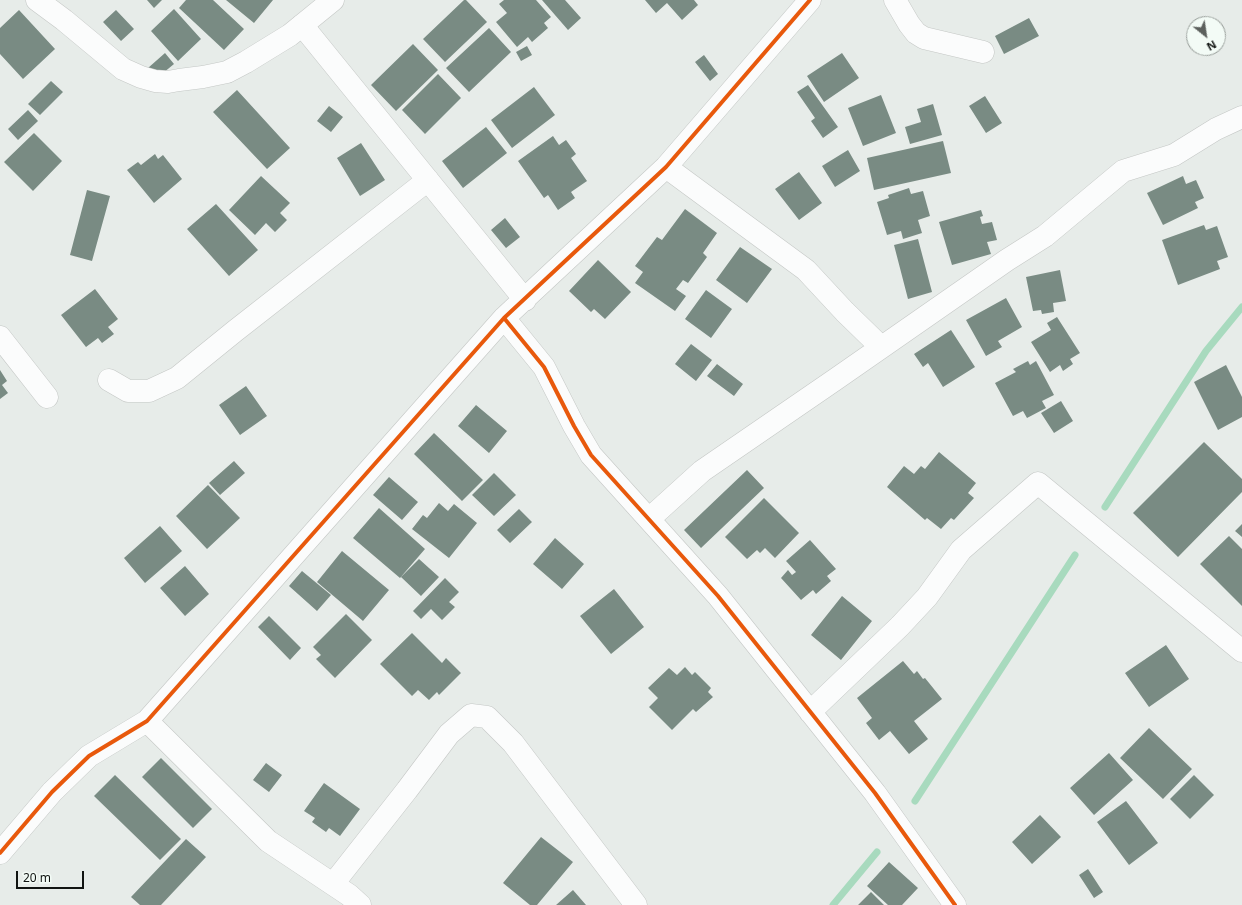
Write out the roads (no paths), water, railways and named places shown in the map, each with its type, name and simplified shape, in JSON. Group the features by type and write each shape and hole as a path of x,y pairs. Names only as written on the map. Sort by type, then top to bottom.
{"street":[{"path":"37,0 64,20 123,69 141,77 155,81 168,82 227,72 272,47 290,35 333,0"},
{"path":"0,853 52,792 89,756 147,721 504,318 525,300 666,166 810,0"},
{"path":"896,0 909,24 916,33 924,38 983,52"},
{"path":"302,25 525,300"},
{"path":"649,519 702,470 1007,260 1045,236 1123,171 1174,155 1216,129 1242,117"},
{"path":"666,166 806,270 845,312 881,347"},
{"path":"109,380 128,391 149,391 177,378 428,180"},
{"path":"504,318 544,368 591,455 718,596 875,793 955,905"},
{"path":"0,337 47,397"},
{"path":"810,712 927,597 961,550 1038,483 1242,651"},
{"path":"333,884 408,790 449,734 471,715 487,717 514,743 636,905"},
{"path":"147,721 268,841 349,895 360,905"}],"waterway":[{"path":"1105,507 1206,351 1242,307"},
{"path":"915,801 1075,555"},
{"path":"833,905 877,852"}]}
